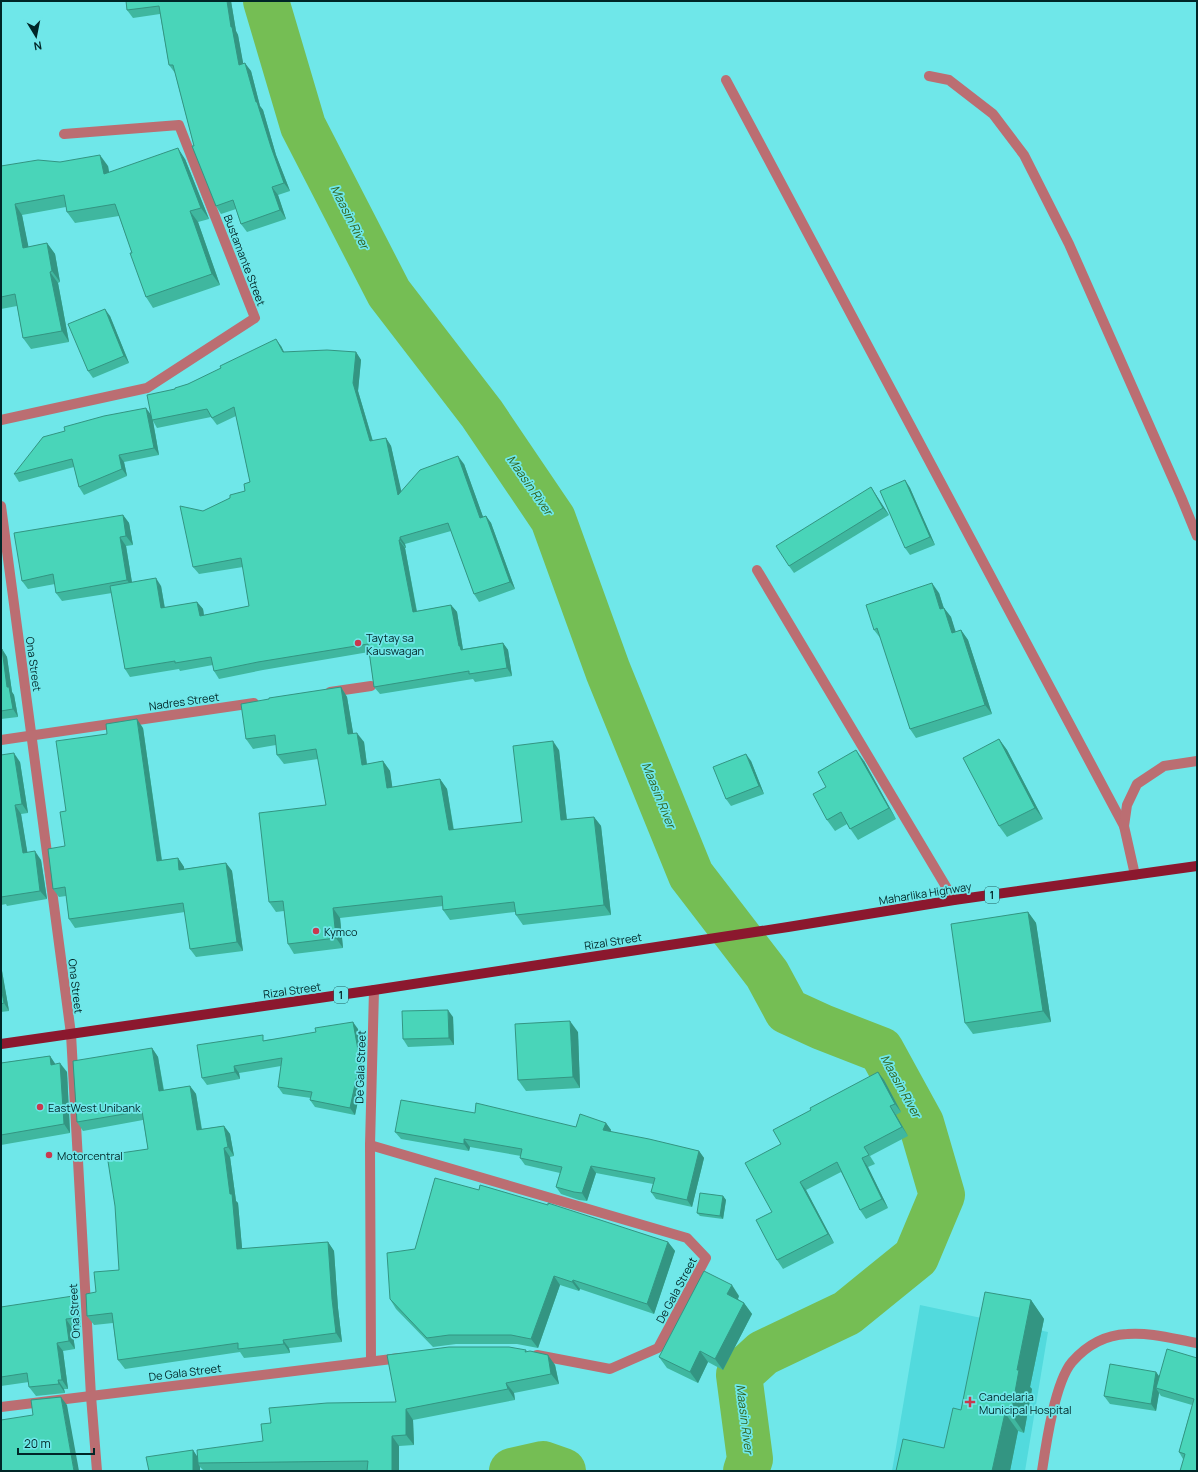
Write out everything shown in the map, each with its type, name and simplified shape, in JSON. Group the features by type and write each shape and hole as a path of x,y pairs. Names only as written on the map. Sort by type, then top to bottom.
{"main road":[{"name":"Maharlika Highway","path":"682,943 954,900 1197,866"},
{"name":"Rizal Street","path":"1,1044 374,990 682,943"}],"street":[{"path":"929,76 949,80 993,114 1024,155 1069,244 1197,536"},
{"path":"726,80 1124,826 1134,875"},
{"name":"Bustamante Street","path":"1,420 148,388 255,318 180,125 64,134"},
{"name":"Ona Street","path":"1,506 70,1034 91,1396 97,1471"},
{"path":"758,570 954,900"},
{"path":"324,693 371,686"},
{"name":"Nadres Street","path":"1,740 261,702"},
{"path":"1124,826 1127,805 1136,784 1164,766 1197,762"},
{"name":"De Gala Street","path":"371,1361 370,1145 374,990"},
{"name":"De Gala Street","path":"370,1145 687,1238 706,1258 658,1348 610,1369 525,1353"},
{"path":"1042,1471 1047,1439 1060,1386 1071,1363 1091,1344 1108,1337 1126,1334 1142,1334 1197,1342"},
{"name":"De Gala Street","path":"1,1407 410,1357"}],"shaded area":[{"name":"Candelaria Municipal Hospital","path":"920,1305 1048,1332 1025,1471 892,1471"}],"building":[{"path":"126,1 227,1 239,65 245,63 256,102 284,183 272,187 280,210 241,224 233,200 216,206 192,146 194,146 173,65 169,65 159,6 127,10"},
{"path":"178,148 201,208 190,211 212,274 146,297 130,253 132,253 115,204 67,212 64,195 15,204 23,248 47,243 52,271 50,272 62,331 23,338 15,294 1,297 1,166 38,160 60,162 100,155 104,174"},
{"path":"105,309 124,356 88,371 68,324"},
{"path":"276,339 283,352 327,350 356,352 353,383 370,441 386,438 398,495 420,470 458,456 480,518 486,516 510,582 474,594 448,523 400,537 399,540 413,612 451,605 461,650 503,643 507,668 469,674 469,671 374,687 368,644 258,662 214,671 211,657 125,669 110,586 156,578 161,608 197,602 200,616 249,606 241,558 193,567 180,506 203,511 230,498 230,495 245,491 244,484 250,482 234,407 212,418 207,409 152,420 147,395 175,389 188,384 221,368 220,366"},
{"path":"146,408 154,448 119,455 122,469 79,487 72,459 14,474 43,437 65,431 64,427 104,416"},
{"path":"905,480 930,537 905,548 880,491"},
{"path":"871,487 883,508 789,566 776,546"},
{"path":"123,515 126,536 120,537 127,580 56,593 53,574 22,581 14,533"},
{"path":"932,583 940,609 944,608 952,633 961,630 985,705 910,729 877,628 874,630 866,605"},
{"path":"2,649 7,687 9,687 13,709 1,711 1,650"},
{"path":"341,687 348,734 357,733 362,765 383,761 387,788 440,779 449,830 522,822 513,746 553,741 561,820 594,817 604,905 516,915 514,902 443,910 442,896 333,908 336,938 288,944 283,901 269,902 259,813 326,805 316,749 277,755 275,735 246,739 241,704 269,698"},
{"path":"137,719 157,861 178,858 179,870 226,863 237,942 190,949 183,903 69,919 65,887 53,889 48,849 65,846 60,812 66,811 56,741 107,734 106,724"},
{"path":"999,739 1035,808 999,826 963,758"},
{"path":"856,750 889,808 850,829 841,812 827,820 813,794 826,787 818,772"},
{"path":"14,753 22,804 15,805 23,853 35,851 40,891 1,897 1,755"},
{"path":"746,754 759,786 726,799 713,767"},
{"path":"1028,912 1043,1011 965,1023 951,924"},
{"path":"1,987 4,1003 1,1004"},
{"path":"448,1010 449,1038 403,1039 402,1011"},
{"path":"570,1021 573,1077 518,1080 515,1024"},
{"path":"353,1022 360,1061 350,1108 310,1100 312,1092 278,1087 282,1058 234,1066 235,1072 202,1078 197,1045 263,1035 263,1041 316,1032 315,1028"},
{"path":"152,1048 159,1091 190,1086 197,1130 224,1126 228,1147 224,1148 230,1194 232,1194 237,1249 328,1242 336,1333 283,1340 284,1344 238,1349 238,1343 118,1360 112,1313 87,1316 86,1294 96,1292 94,1272 119,1270 115,1206 107,1155 148,1149 142,1111 77,1122 73,1061"},
{"path":"50,1056 51,1065 60,1063 64,1124 1,1135 1,1063"},
{"path":"878,1072 895,1104 890,1106 902,1127 864,1147 869,1155 862,1158 882,1199 860,1210 837,1162 800,1182 828,1234 777,1260 756,1220 772,1212 745,1163 781,1144 773,1130 811,1110 810,1108"},
{"path":"401,1100 475,1113 476,1103 576,1127 580,1114 606,1123 603,1130 699,1151 687,1200 651,1192 655,1178 591,1166 582,1193 574,1192 556,1187 562,1167 520,1158 522,1149 464,1139 464,1144 395,1132"},
{"path":"435,1178 479,1190 480,1185 548,1205 548,1203 668,1242 647,1304 573,1280 572,1282 554,1276 531,1339 511,1335 449,1335 427,1338 390,1299 387,1253 415,1249"},
{"path":"700,1193 723,1196 720,1216 697,1213"},
{"path":"704,1271 732,1285 727,1294 744,1303 715,1359 700,1351 690,1372 659,1357"},
{"path":"985,1292 1031,1300 1017,1370 1019,1370 1011,1414 1005,1413 992,1471 896,1471 903,1439 944,1448 953,1408 961,1410"},
{"path":"73,1296 75,1318 66,1319 69,1341 57,1343 62,1380 58,1380 59,1384 29,1387 27,1373 1,1377 1,1307"},
{"path":"449,1347 509,1347 526,1350 525,1352 530,1351 548,1355 551,1374 506,1383 508,1389 406,1409 406,1435 392,1436 392,1471 367,1471 368,1461 198,1463 197,1450 263,1441 261,1424 271,1423 269,1408 327,1403 396,1402 387,1355"},
{"path":"1167,1349 1197,1358 1197,1471 1180,1471 1185,1454 1179,1452 1194,1399 1156,1388"},
{"path":"1110,1364 1156,1372 1151,1404 1104,1396"},
{"path":"61,1397 74,1471 1,1471 1,1420 33,1415 31,1400"},
{"path":"193,1450 193,1471 149,1471 146,1457"}],"waterway":[{"name":"Maasin River","path":"266,1 303,126 389,293 482,414 553,519 608,671 691,875 767,974 787,1011 822,1027 881,1050 921,1123 942,1195 916,1257 847,1313 763,1353 739,1375 750,1459 746,1471"},
{"name":"Maasin River","path":"512,1471 543,1464 563,1471"}],"place":[{"name":"Taytay sa Kauswagan","path":"358,643"},
{"name":"Kymco","path":"316,931"},
{"name":"EastWest Unibank","path":"40,1107"},
{"name":"Motorcentral","path":"49,1155"},
{"name":"Candelaria Municipal Hospital","path":"970,1402"}]}
